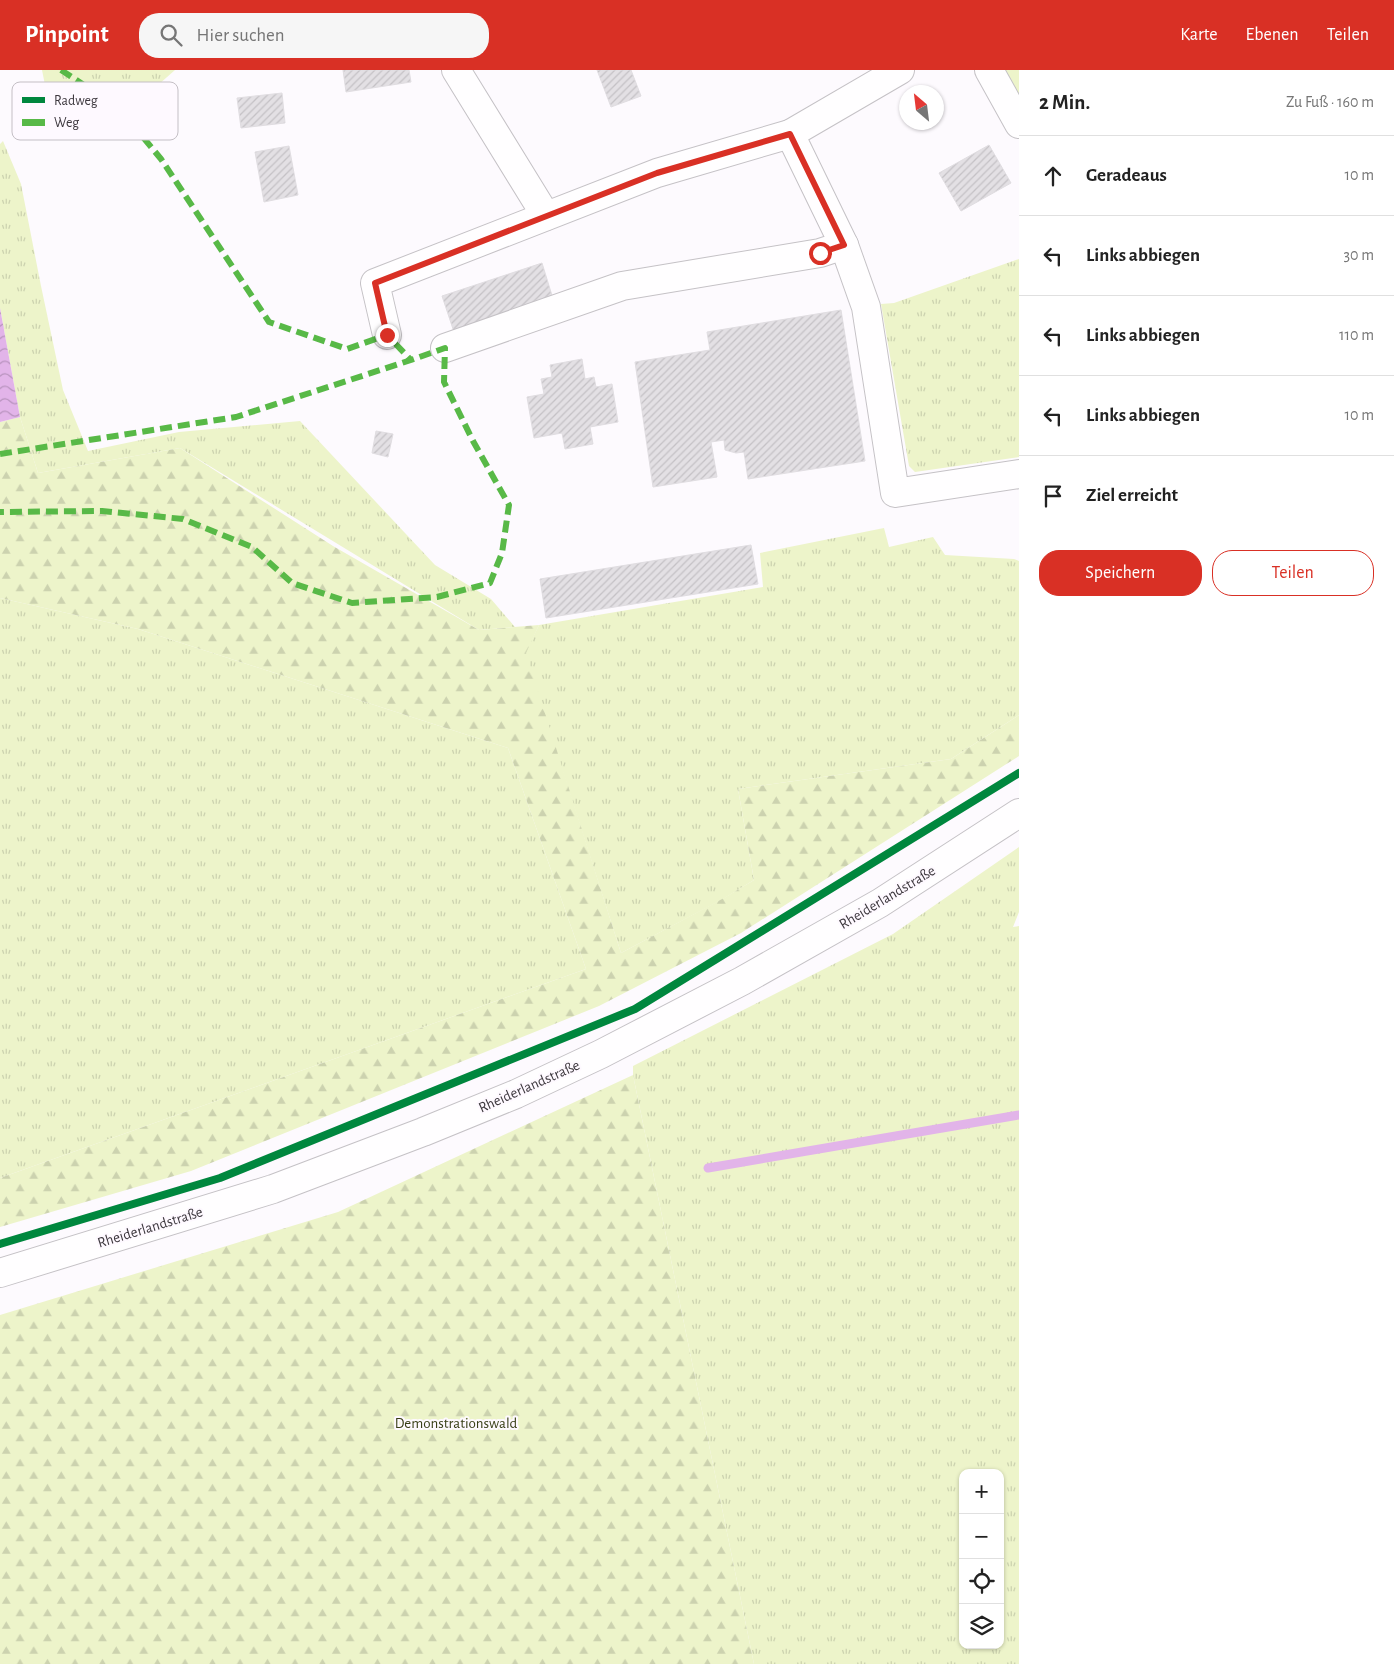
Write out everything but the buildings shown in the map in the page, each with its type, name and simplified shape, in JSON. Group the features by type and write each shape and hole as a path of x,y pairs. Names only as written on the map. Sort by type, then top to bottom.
{"main road":[{"path":"456,70 546,216"},
{"path":"387,335 375,283 657,173 790,134 900,70"},
{"path":"989,70 1019,124"},
{"path":"790,134 844,245 866,307 895,494 1019,474"},
{"path":"444,348 622,286 820,253 844,245"},
{"name":"Rheiderlandstraße","path":"0,1273 273,1189 423,1132 516,1094 601,1054 742,981 880,902 1019,813"}],"green space":[{"path":"42,70 175,70 161,82 44,82"},
{"path":"1001,70 1019,70 1019,102"},
{"path":"3,141 21,184 63,390 88,451 179,432 300,421 435,565 491,599 515,627 479,630 180,448 38,473 20,417 0,308 0,144"},
{"path":"1019,259 1019,457 915,472 909,466 881,304 894,303"},
{"path":"20,417 38,473 180,448 333,546 479,630 539,625 526,653 621,953 754,880 738,789 951,759 1019,715 1019,756 741,933 599,1006 191,1171 0,1227 0,1178 586,969 508,748 138,629 0,598 0,422"},
{"path":"884,528 889,547 933,537 945,555 1014,559 1019,561 1019,715 951,759 738,789 754,880 723,899 621,953 525,653 539,625 763,587 760,553"},
{"path":"0,598 138,629 508,748 586,969 0,1178"},
{"path":"1019,847 1019,912 1013,927 1019,926 1019,1664 754,1664 633,1075 633,1066 893,934"},
{"name":"Demonstrationswald","path":"633,1075 754,1664 0,1664 0,1315 338,1212"}],"water":[{"path":"0,308 20,417 0,422"}],"waterway":[{"path":"708,1168 1019,1115"}],"marked path":[{"path":"61,70 79,82"},
{"path":"145,140 161,159 269,322 347,349 387,335 411,360"},
{"path":"0,454 236,417 445,348 444,382 473,441 509,505 502,553 490,583 437,597 352,603 292,583 252,547 183,519 102,511 0,512"}],"cycle path":[{"path":"0,1244 220,1178 635,1009 1019,773"}],"route":[{"path":"387,335 375,283 657,173 790,134 844,245 820,253"}]}
